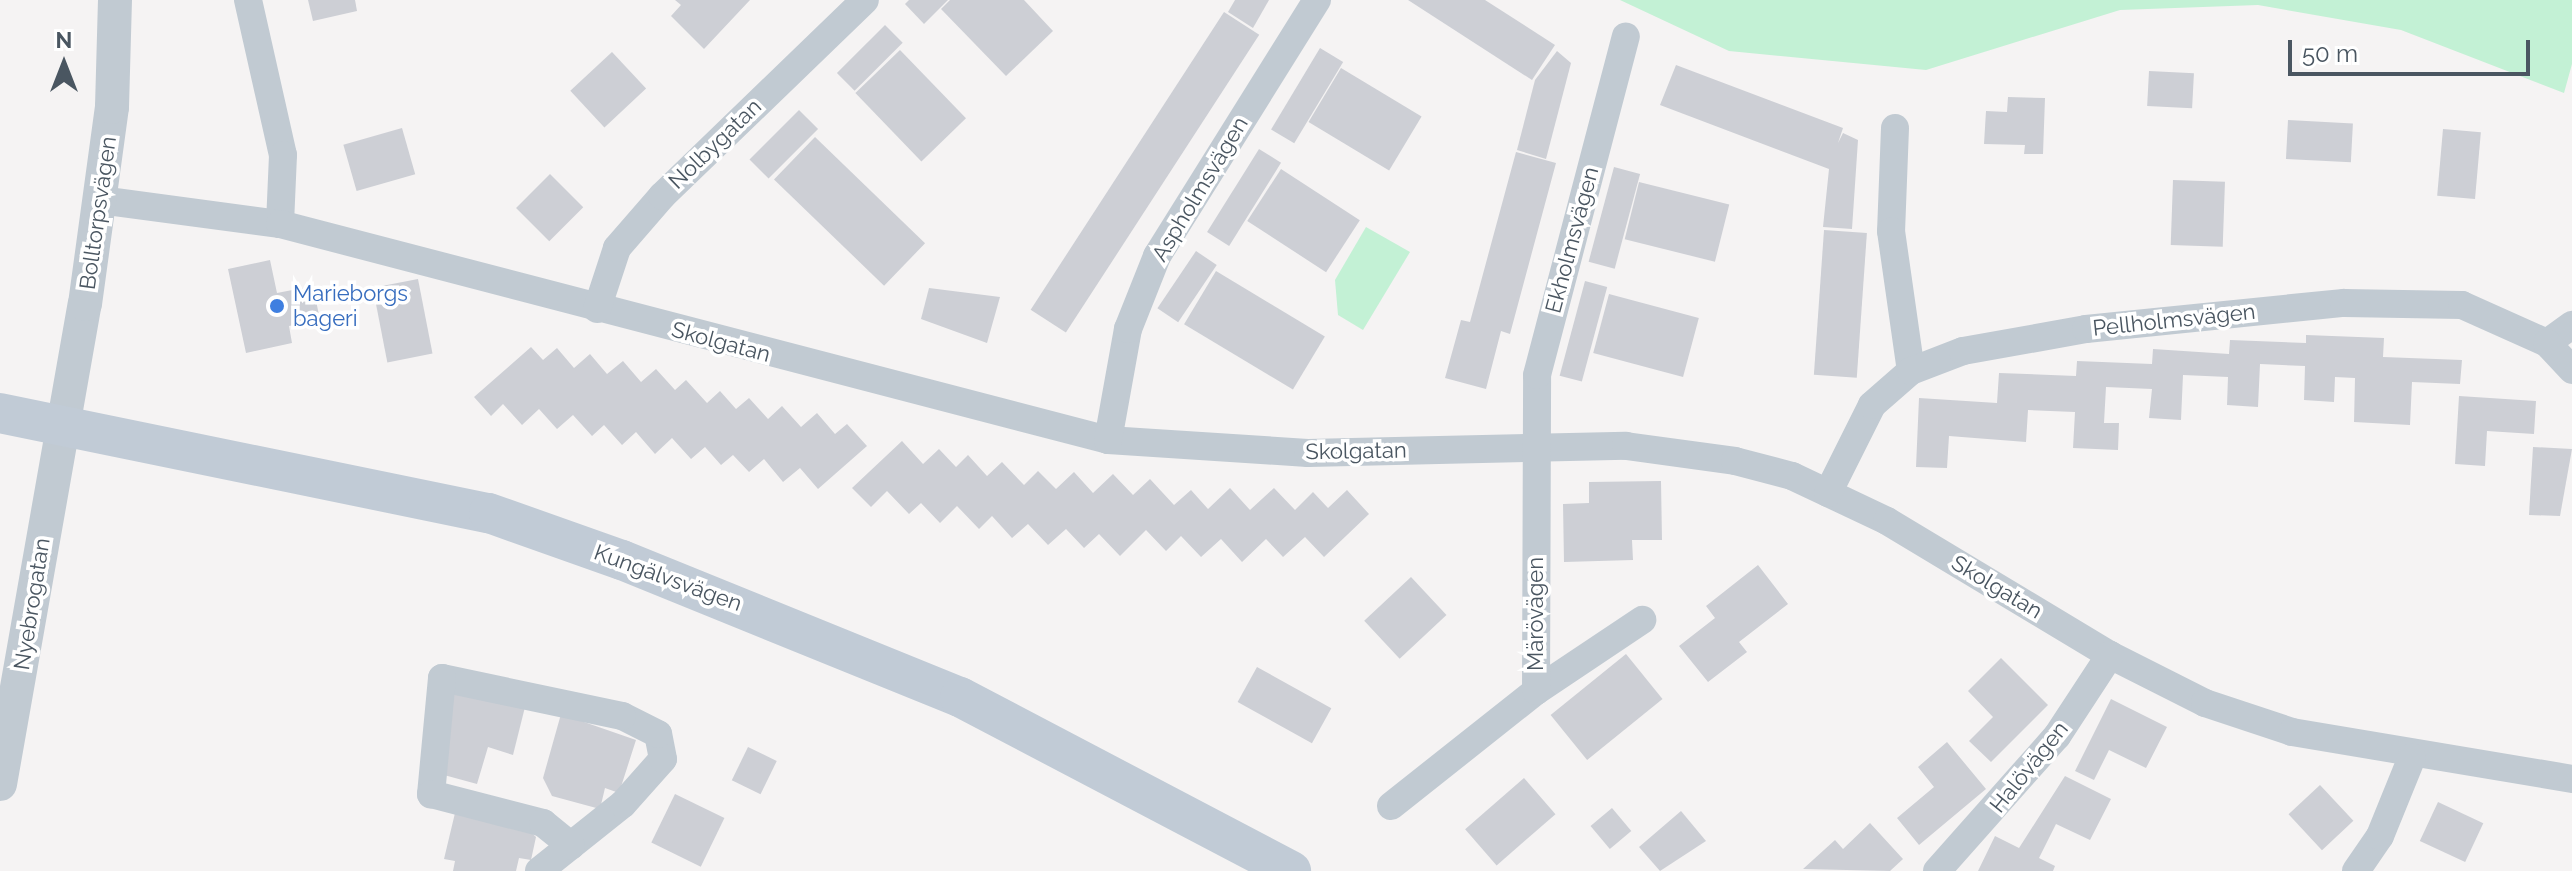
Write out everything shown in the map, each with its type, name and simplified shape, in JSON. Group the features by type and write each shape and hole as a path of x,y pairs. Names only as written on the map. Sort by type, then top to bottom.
{"main road":[{"name":"Kungälvsvägen","path":"0,413 489,513 622,560 960,697 1291,871"}],"street":[{"name":"Bolltorpsvägen","path":"61,424 100,200 115,0"},
{"path":"248,0 283,155 280,224"},
{"name":"Nolbygatan","path":"597,309 617,248 653,206 865,0"},
{"name":"Aspholmsvägen","path":"1108,440 1128,329 1157,256 1317,0"},
{"name":"Ekholmsvägen","path":"1533,448 1537,375 1626,36"},
{"path":"1895,128 1891,231 1911,371"},
{"name":"Skolgatan","path":"100,200 280,224 1108,440 1308,453 1533,448 1679,449 1792,476 1828,493 2110,655 2205,703 2292,732 2412,757 2572,779"},
{"name":"Pellholmsvägen","path":"1828,493 1872,405 1911,371 1963,351 2086,329 2344,303 2462,305 2547,343 2572,370"},
{"path":"2547,343 2572,325"},
{"name":"Nyebrogatan","path":"0,784 61,424"},
{"name":"Märövägen","path":"1391,806 1536,691 1533,448"},
{"path":"1536,691 1642,620"},
{"name":"Halövägen","path":"1937,871 2057,736 2110,655"},
{"path":"539,871 571,846 663,759 658,734 622,716 442,678 427,780 431,794 543,823 571,846"},
{"path":"2356,871 2380,836 2412,757"}],"green space":[{"path":"1620,0 2572,0 2572,64 2564,93 2401,30 2258,5 2120,10 1926,70 1729,51"},
{"path":"1366,227 1410,252 1363,330 1338,315 1335,280"}],"building":[{"path":"308,0 355,0 357,11 313,21"},
{"path":"675,0 750,0 704,49 671,16 681,5"},
{"path":"909,0 948,0 924,24 905,4"},
{"path":"950,0 1024,0 1053,31 1006,76 941,9"},
{"path":"1235,0 1269,0 1253,28 1228,12"},
{"path":"1408,0 1485,0 1555,45 1532,80"},
{"path":"1224,12 1259,35 1066,333 1031,310"},
{"path":"885,25 903,43 855,91 837,73"},
{"path":"1320,48 1343,62 1294,143 1271,129"},
{"path":"900,50 966,118 921,161 855,93"},
{"path":"1557,51 1571,63 1546,159 1517,150 1535,80"},
{"path":"612,52 646,89 604,127 570,91"},
{"path":"1676,65 1843,128 1838,143 1843,133 1858,140 1852,229 1823,227 1829,169 1660,105"},
{"path":"1341,68 1422,116 1389,170 1309,122"},
{"path":"2149,71 2194,73 2192,108 2147,106"},
{"path":"2008,97 2045,98 2043,154 2024,154 2025,145 1984,144 1986,111 2007,112"},
{"path":"799,110 818,129 769,179 750,159"},
{"path":"2288,120 2353,123 2351,162 2286,159"},
{"path":"402,128 415,174 357,191 343,145"},
{"path":"2443,129 2481,132 2475,199 2437,196"},
{"path":"815,137 925,243 884,286 774,179"},
{"path":"1259,149 1281,163 1229,246 1207,232"},
{"path":"1516,152 1556,163 1510,334 1501,331 1486,389 1445,378 1461,320 1470,322"},
{"path":"1614,167 1640,174 1615,269 1589,262"},
{"path":"1281,169 1360,220 1326,272 1247,221"},
{"path":"550,174 583,207 549,241 516,208"},
{"path":"2173,180 2225,182 2223,247 2171,245"},
{"path":"1639,182 1729,204 1715,262 1625,239"},
{"path":"1824,230 1867,233 1857,378 1814,375"},
{"path":"1196,251 1217,265 1178,322 1157,308"},
{"name":"Marieborgs bageri","path":"270,260 277,293 313,286 320,320 289,326 292,343 246,353 228,269"},
{"path":"1216,271 1325,336 1293,390 1184,324"},
{"path":"418,279 433,354 387,362 373,288"},
{"path":"1585,281 1607,287 1582,382 1560,376"},
{"path":"929,288 1000,297 987,343 921,319"},
{"path":"1609,294 1699,318 1683,377 1593,353"},
{"path":"2306,335 2384,338 2383,357 2462,360 2460,384 2412,382 2410,425 2354,422 2355,378 2335,377 2334,402 2304,400 2305,366 2260,364 2258,407 2227,405 2228,377 2183,375 2181,420 2149,418 2152,389 2106,387 2104,423 2119,423 2118,450 2073,448 2075,412 2028,410 2026,442 1949,436 1947,468 1916,467 1919,398 1997,403 1999,373 2076,376 2077,361 2152,364 2153,349 2229,354 2230,340 2306,343"},
{"path":"531,347 543,360 557,348 574,368 590,354 607,374 623,361 641,382 656,369 675,390 686,380 707,403 720,391 736,409 749,398 768,419 782,406 801,427 817,413 835,434 847,424 867,446 818,489 800,468 783,482 764,459 749,472 733,455 721,465 705,447 691,459 672,438 655,454 636,432 622,445 604,425 592,436 573,415 557,429 539,409 522,425 503,404 491,416 474,397"},
{"path":"2459,396 2536,401 2534,434 2487,431 2485,466 2455,464"},
{"path":"902,441 923,464 939,449 956,467 968,455 987,476 1002,462 1024,485 1038,471 1056,489 1074,472 1093,493 1113,474 1133,495 1150,479 1174,505 1191,490 1208,509 1230,488 1250,510 1274,488 1295,510 1313,492 1328,508 1347,490 1369,514 1324,557 1305,537 1283,557 1266,539 1242,562 1221,539 1201,557 1181,536 1166,551 1146,530 1120,556 1099,534 1084,548 1066,529 1048,545 1028,524 1012,538 992,516 979,529 957,506 940,523 921,503 909,514 887,491 871,507 852,488"},
{"path":"2533,447 2572,449 2560,516 2529,515"},
{"path":"1661,481 1662,540 1632,540 1633,560 1564,562 1563,504 1589,503 1589,482"},
{"path":"1758,565 1788,604 1739,642 1747,652 1708,682 1679,646 1715,618 1706,606"},
{"path":"1411,577 1446,615 1400,659 1364,621"},
{"path":"1626,654 1663,699 1587,760 1551,715"},
{"path":"2001,658 2048,705 1991,762 1969,741 1993,717 1968,691"},
{"path":"1257,667 1331,708 1312,743 1238,702"},
{"path":"451,688 525,707 513,755 488,747 477,784 433,772"},
{"path":"2111,699 2167,727 2146,768 2109,750 2094,780 2075,771"},
{"path":"561,714 636,740 619,793 605,788 600,809 552,796 543,778"},
{"path":"1947,742 1986,789 1919,845 1897,818 1934,787 1918,767"},
{"path":"748,747 777,761 761,794 732,780"},
{"path":"2065,776 2111,799 2090,840 2056,824 2039,858 2055,866 2053,871 1978,871 1995,836 2019,848"},
{"path":"1524,778 1555,814 1497,865 1465,829"},
{"path":"2320,785 2353,821 2322,850 2289,814"},
{"path":"675,794 724,818 701,867 651,843"},
{"path":"2438,802 2483,823 2465,862 2420,841"},
{"path":"1612,808 1631,831 1610,849 1591,826"},
{"path":"1681,811 1706,841 1660,871 1639,847"},
{"path":"455,813 527,829 536,837 531,860 519,858 516,871 453,871 455,861 444,859"},
{"path":"1870,823 1903,859 1890,871 1803,869 1835,840 1843,849"}],"place":[{"name":"Marieborgs bageri","path":"277,306"}]}
